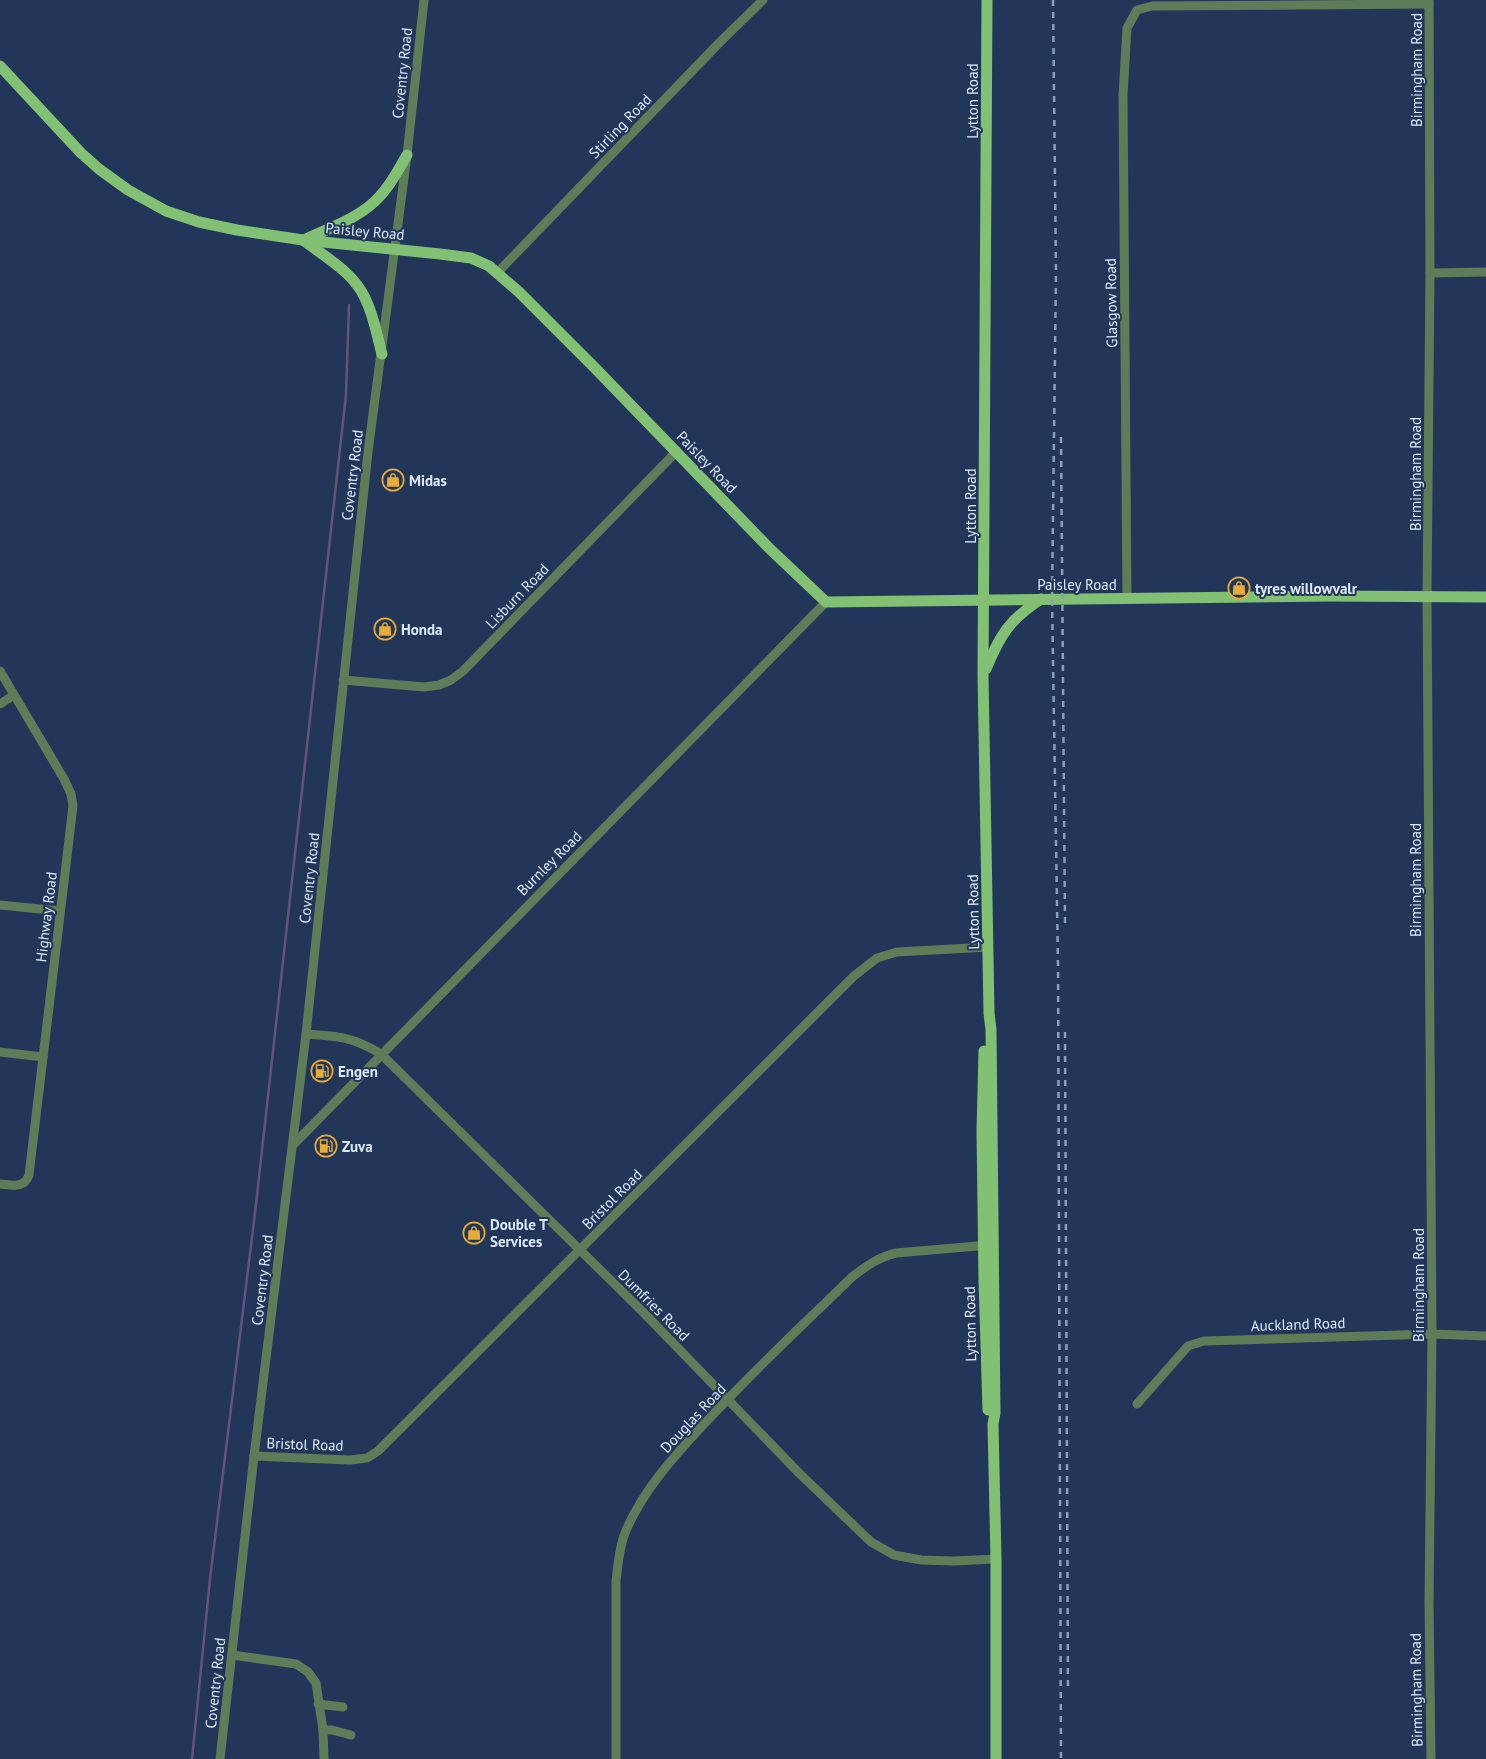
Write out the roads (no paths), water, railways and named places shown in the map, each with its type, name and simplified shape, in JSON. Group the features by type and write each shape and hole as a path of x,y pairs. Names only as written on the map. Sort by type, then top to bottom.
{"main road":[{"name":"Lytton Road","path":"988,0 983,675 989,1013 991,1030 989,1245 995,1413 996,1759"},
{"name":"Paisley Road","path":"0,66 81,153 113,180 148,203 182,217 199,222 303,240 395,248 471,258 489,266 498,272 595,368 769,548 826,602 984,601 1042,598 1486,597"},
{"path":"382,354 365,296 346,272 303,240 352,217 374,202 389,185 407,155"},
{"path":"983,675 1003,633 1025,609 1042,598"}],"street":[{"name":"Coventry Road","path":"220,1759 254,1456 306,1034 368,452 407,155 424,0"},
{"name":"Stirling Road","path":"498,272 763,0"},
{"name":"Glasgow Road","path":"1127,598 1123,95 1127,28 1137,10 1152,6 1429,2"},
{"name":"Birmingham Road","path":"1429,2 1428,596 1432,1334 1429,1602 1431,1759"},
{"path":"1430,273 1486,272"},
{"name":"Lisburn Road","path":"343,680 424,687 439,685 451,680 463,671 677,451"},
{"name":"Burnley Road","path":"293,1145 826,602"},
{"name":"Highway Road","path":"0,671 64,779 71,794 72,814 29,1176 26,1183 19,1186 0,1184"},
{"path":"0,704 14,695"},
{"path":"0,905 60,911"},
{"name":"Bristol Road","path":"254,1456 350,1460 367,1458 378,1451 854,976 877,958 897,952 988,947"},
{"name":"Dumfries Road","path":"306,1034 351,1039 381,1054 643,1312 799,1473 871,1542 894,1555 921,1560 996,1559"},
{"path":"0,1052 43,1057"},
{"name":"Douglas Road","path":"616,1759 616,1581 619,1557 624,1534 634,1514 663,1471 728,1399 852,1277 870,1264 884,1256 896,1253 989,1245"},
{"name":"Auckland Road","path":"1137,1404 1188,1346 1204,1341 1432,1334 1486,1336"},
{"path":"232,1655 296,1664 308,1672 316,1683 324,1759"},
{"path":"318,1704 343,1707"},
{"path":"322,1730 332,1730 351,1735"}],"waterway":[{"path":"192,1759 210,1579 255,1213 346,395 349,305"}],"railway":[{"path":"1053,0 1056,272 1052,599 1058,964 1061,1759"},
{"path":"1061,437 1065,924"},
{"path":"1065,1032 1068,1687"}],"place":[{"name":"Midas","path":"393,480"},
{"name":"tyres willowvalr","path":"1239,588"},
{"name":"Honda","path":"385,629"},
{"name":"Engen","path":"322,1071"},
{"name":"Zuva","path":"326,1146"},
{"name":"Double T Services","path":"474,1233"}]}
